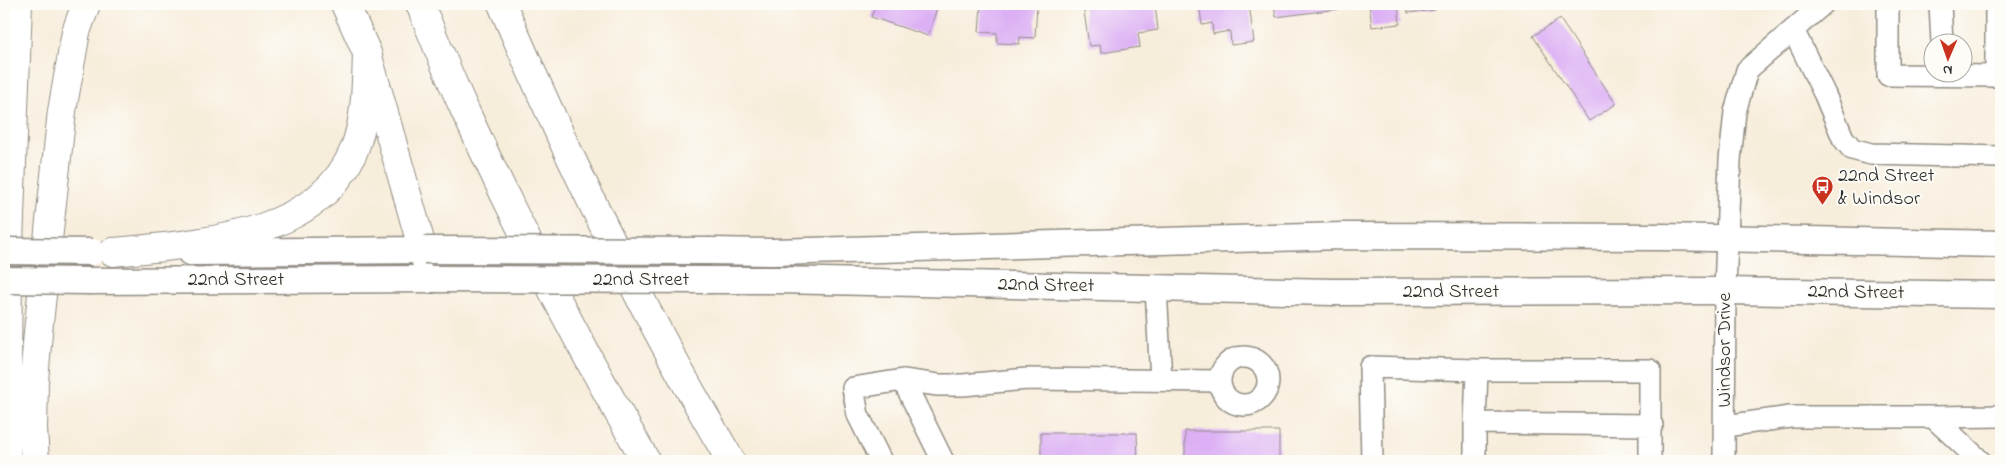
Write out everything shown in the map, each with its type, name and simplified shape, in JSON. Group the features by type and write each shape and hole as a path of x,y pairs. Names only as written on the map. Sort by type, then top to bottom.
{"highway":[{"path":"6,461 8,269 18,4"},
{"path":"33,430 38,332 62,111 76,32 86,4"},
{"path":"345,4 367,53 432,279"},
{"path":"420,4 466,113 506,200 581,344 646,461"},
{"path":"502,4 549,112 598,217 669,354 731,461"},
{"path":"102,252 183,245 247,233 294,215 322,197 341,174 354,150 361,124 366,90 367,53"},
{"path":"14,102 17,181 35,461"}],"main road":[{"name":"22nd Street","path":"4,251 424,250 773,252 1342,236 1661,237 1728,240 2001,244"},
{"name":"22nd Street","path":"4,280 786,280 1333,292 1725,291 2001,295"}],"street":[{"name":"Windsor Drive","path":"1724,461 1725,291 1730,160 1735,112 1747,70 1823,4"},
{"path":"1888,4 1888,75 1922,74"},
{"path":"1940,4 1941,32"},
{"path":"1972,75 1996,76 1996,4"},
{"path":"1793,30 1825,95 1843,138 1852,148 1872,154 2001,157"},
{"path":"1156,288 1160,380"},
{"path":"1372,461 1370,367 1476,370 1650,370 1652,425 1650,461"},
{"path":"1475,461 1476,370"},
{"path":"881,461 858,415 853,388 903,380 963,386 1027,379 1220,380"},
{"path":"903,380 943,461"},
{"path":"1725,426 1790,417 2001,416"},
{"path":"1933,417 1965,457"},
{"path":"1475,424 1652,425"}],"building":[{"path":"876,4 938,5 928,36 871,17"},
{"path":"981,4 1037,6 1035,38 1020,37 1019,44 997,43 997,33 979,32"},
{"path":"1083,4 1155,4 1158,30 1138,33 1140,47 1101,53 1100,45 1089,46"},
{"path":"1199,4 1249,4 1254,42 1231,45 1230,31 1213,34 1212,23 1202,25"},
{"path":"1274,4 1338,4 1338,9 1276,17"},
{"path":"1369,4 1398,4 1400,24 1372,27"},
{"path":"1407,4 1435,4 1435,10 1408,13"},
{"path":"1560,19 1616,104 1589,121 1533,36"},
{"path":"1185,431 1279,431 1279,461 1185,461"},
{"path":"1041,433 1137,433 1138,461 1041,461"}],"place":[{"name":"22nd Street & Windsor","path":"1822,206"}]}
